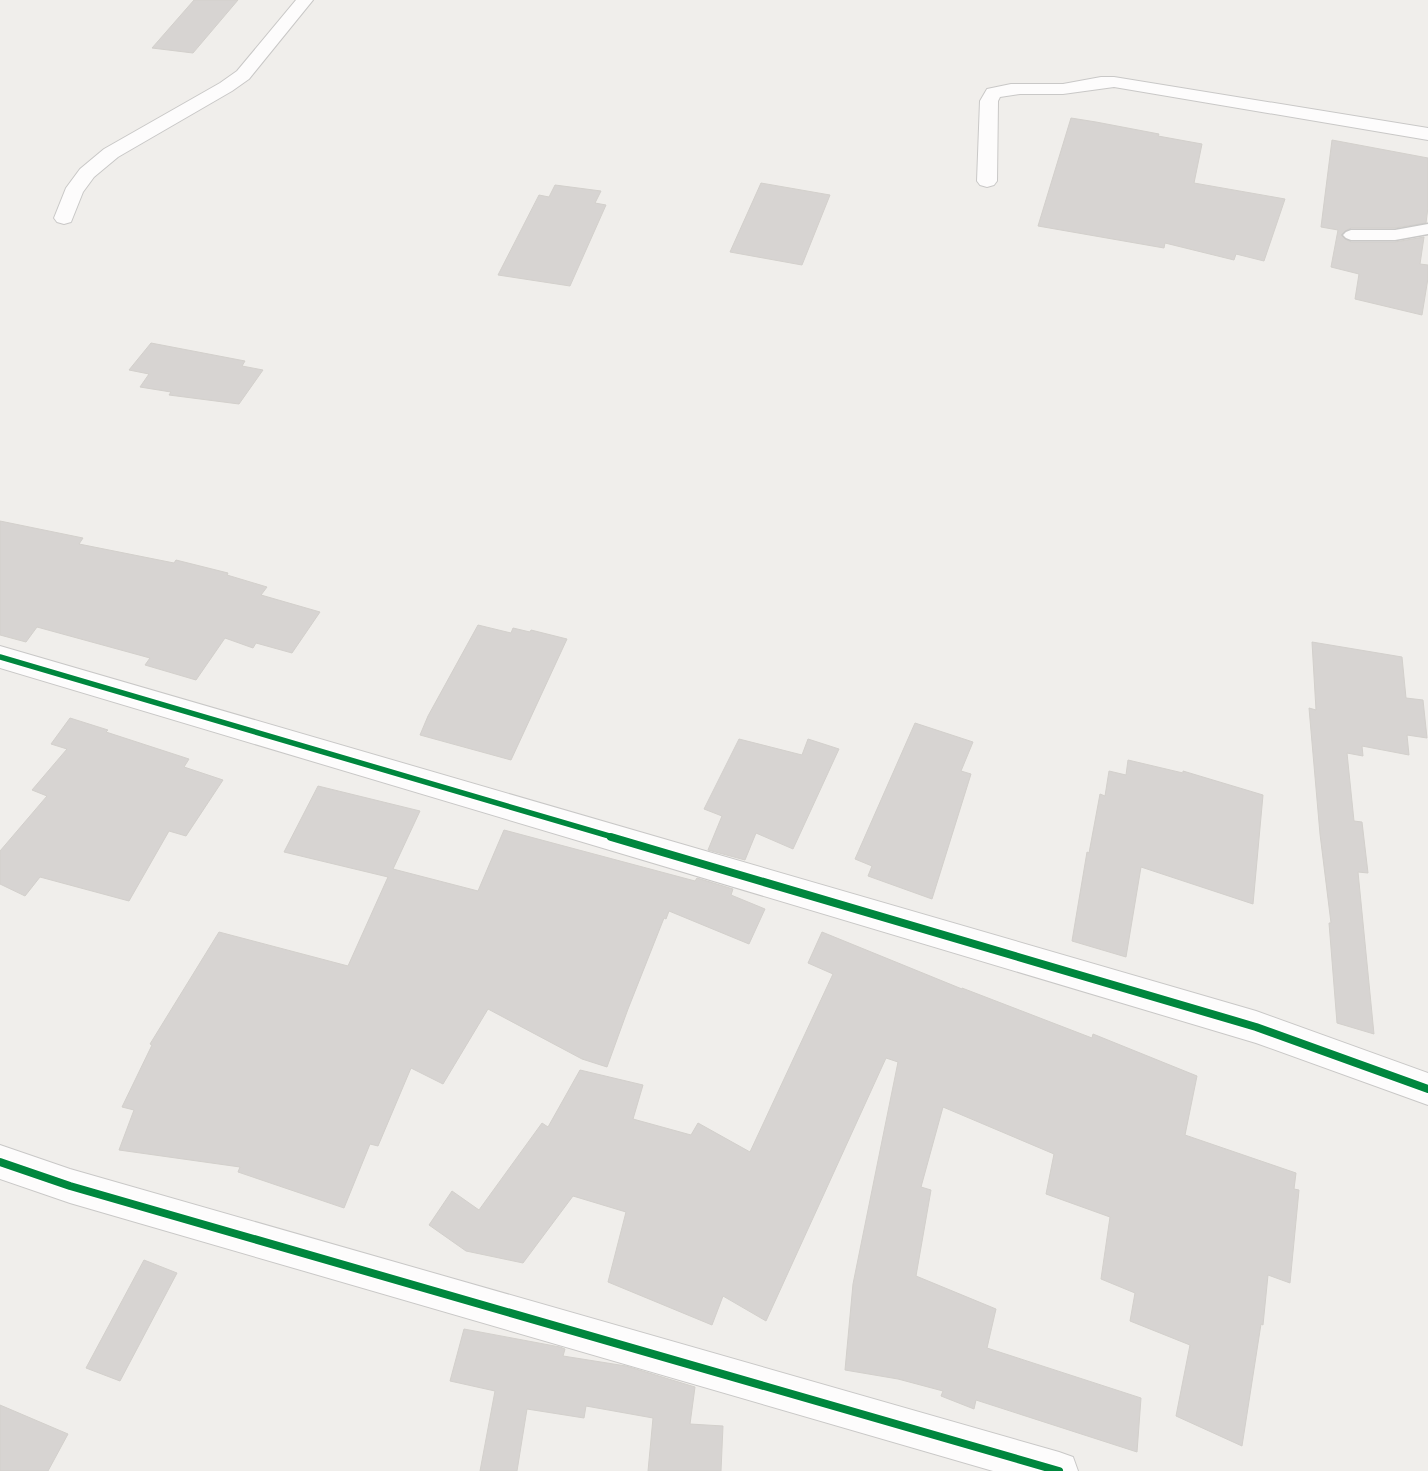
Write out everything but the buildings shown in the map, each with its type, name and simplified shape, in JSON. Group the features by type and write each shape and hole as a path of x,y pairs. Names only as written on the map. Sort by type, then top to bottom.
{"street":[{"path":"64,218 73,192 87,172 110,153 226,87 243,75 305,0"},
{"path":"987,181 989,101 993,93 1013,88 1062,89 1093,82 1114,82 1428,134"},
{"path":"0,657 1256,1027 1428,1089"},
{"path":"0,1162 80,1189 1059,1471"}],"lane":[{"path":"1351,235 1395,235 1428,229"}],"cycle path":[{"path":"0,657 1256,1027 1428,1089"},
{"path":"0,1162 70,1186 1059,1471"}]}
